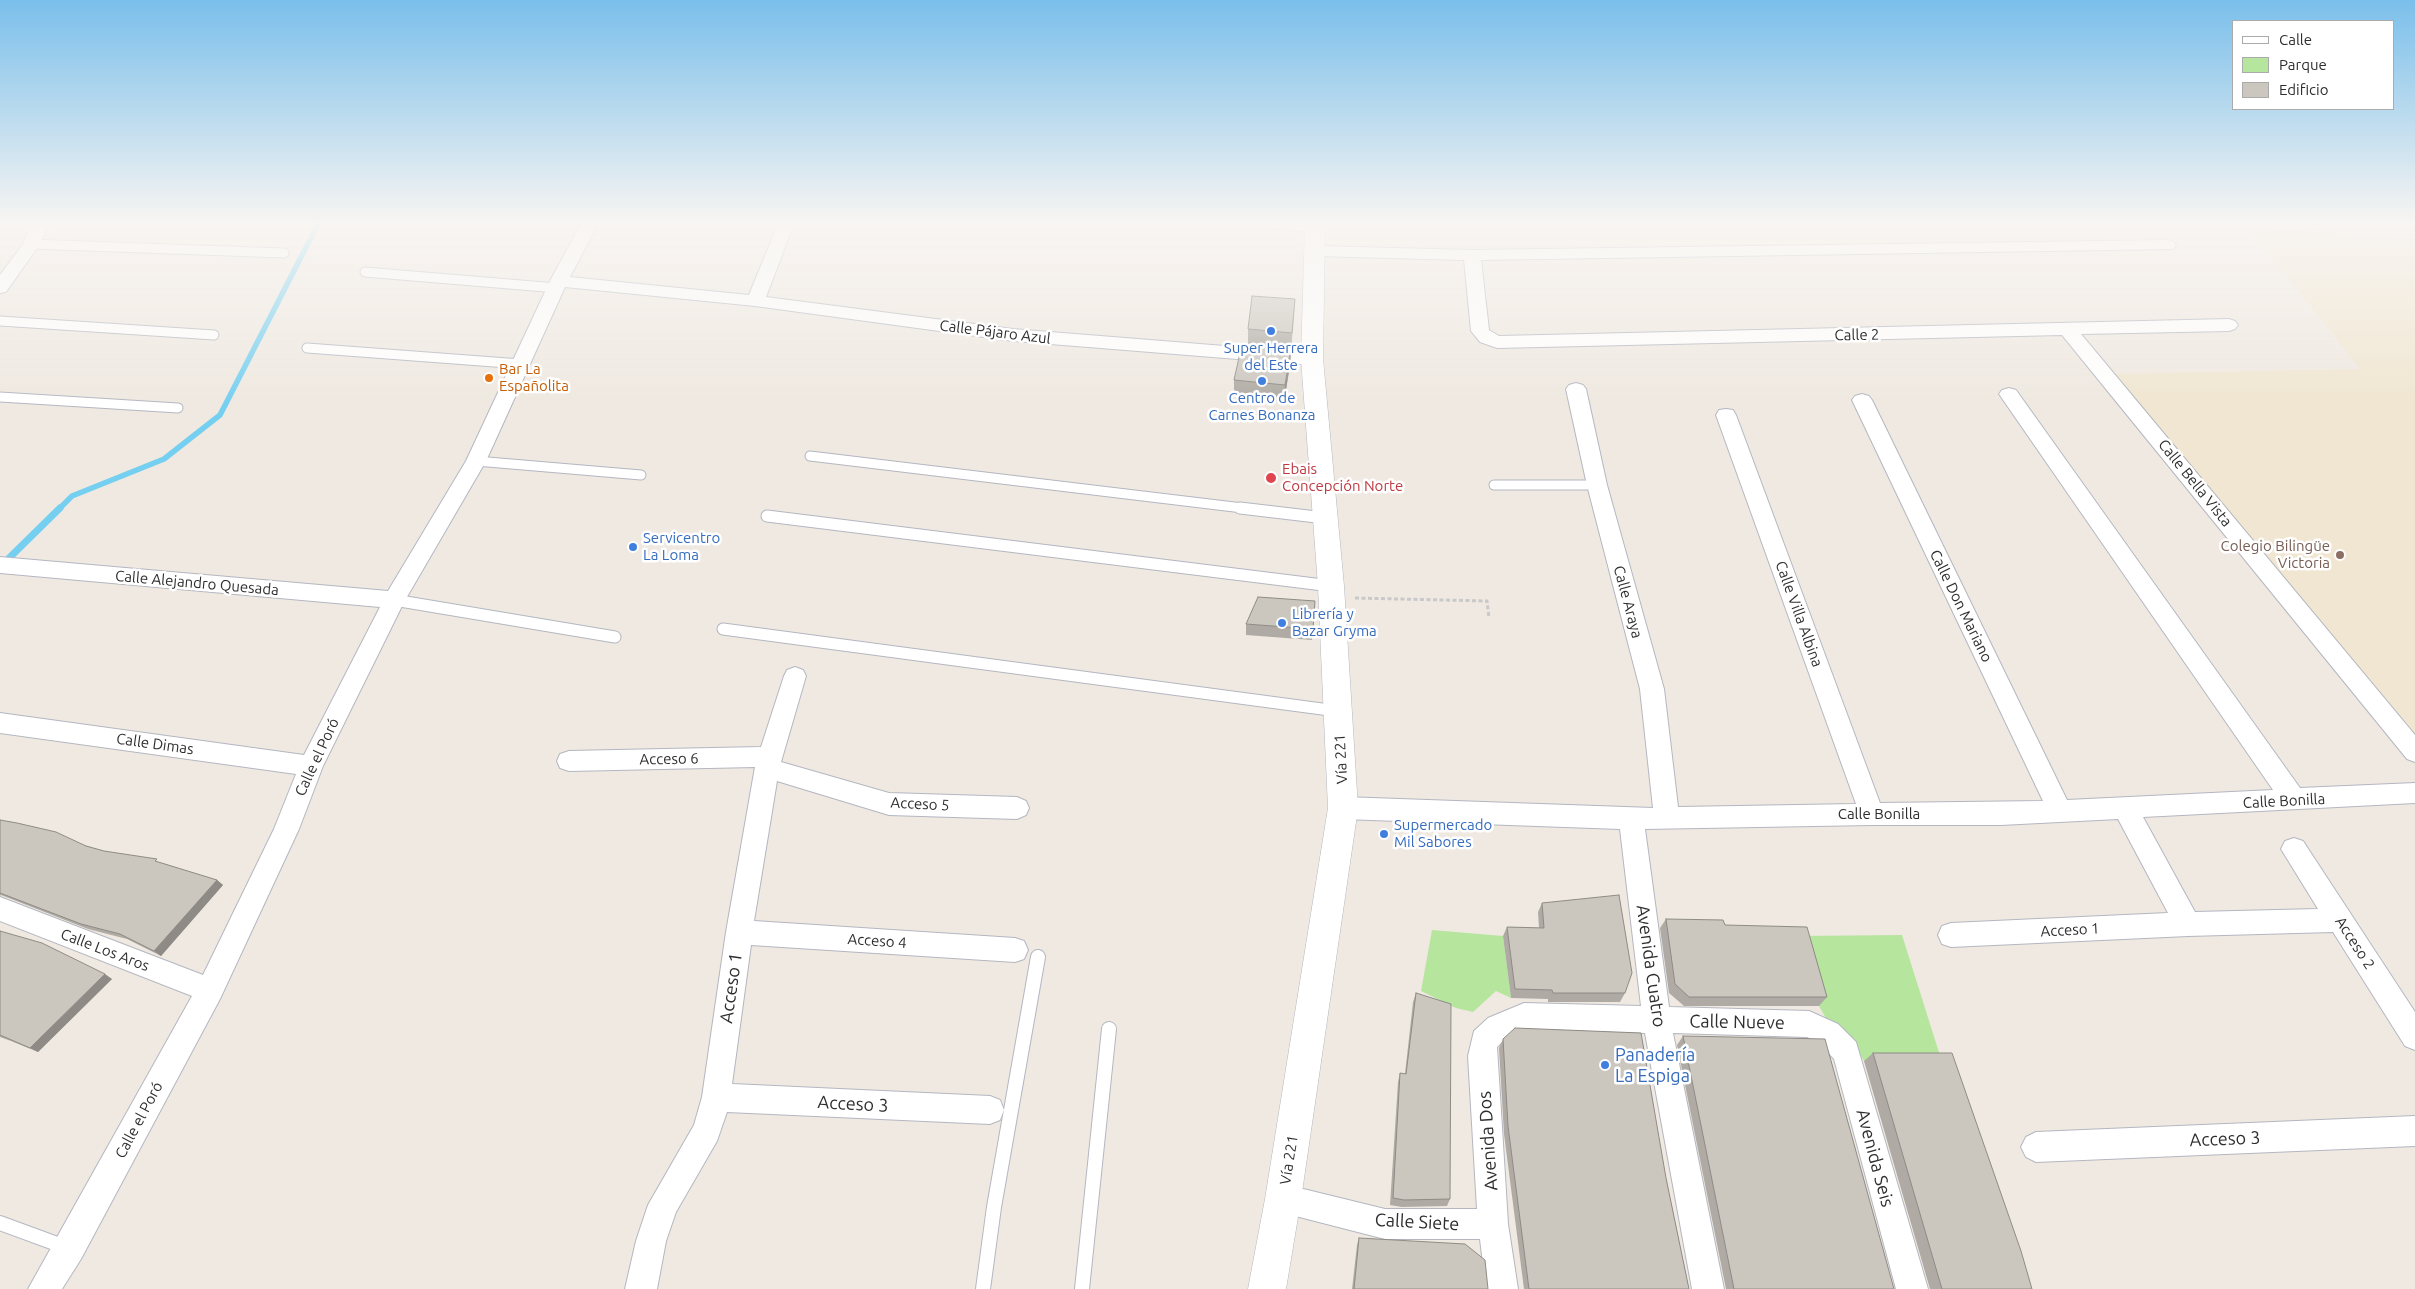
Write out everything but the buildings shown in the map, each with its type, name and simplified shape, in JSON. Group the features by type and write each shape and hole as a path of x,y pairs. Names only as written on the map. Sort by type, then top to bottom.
{"main road":[{"name":"Vía 221","path":"1267,1289 1283,1199 1343,808 1331,592 1312,359 1314,284"}],"street":[{"name":"Calle el Poró","path":"44,1289 70,1248 210,990 286,829 311,766 394,600 476,462 558,284"},
{"name":"Calle Pájaro Azul","path":"560,284 755,301 1014,335 1312,359"},
{"path":"755,301 762,284"},
{"name":"Calle 2","path":"1475,284 1480,331 1486,338 1497,342 2069,331 2228,326"},
{"name":"Calle Bella Vista","path":"2069,331 2415,752"},
{"name":"Calle Araya","path":"1576,389 1597,485 1652,689 1667,818"},
{"path":"2009,394 2294,800"},
{"name":"Calle Don Mariano","path":"1862,400 2060,811"},
{"name":"Calle Villa Albina","path":"1726,415 1872,814"},
{"name":"Calle Alejandro Quesada","path":"0,565 394,600"},
{"name":"Acceso 1","path":"641,1289 651,1241 663,1205 707,1131 716,1098 739,932 768,762 795,676"},
{"name":"Calle Dimas","path":"0,723 311,766"},
{"name":"Acceso 6","path":"569,762 768,762"},
{"name":"Acceso 5","path":"768,762 889,804 1017,808"},
{"name":"Calle Bonilla","path":"1343,808 1632,819 1872,814 2001,814 2415,793"},
{"path":"2125,808 2188,924"},
{"name":"Avenida Cuatro","path":"1632,819 1657,1021 1708,1289"},
{"name":"Acceso 2","path":"2294,849 2415,1037"},
{"name":"Calle Los Aros","path":"0,909 210,990"},
{"name":"Acceso 1","path":"1951,935 2188,924 2340,920"},
{"name":"Acceso 4","path":"739,932 1027,953"},
{"name":"Calle Nueve","path":"1524,1016 1809,1024 1828,1033"},
{"name":"Avenida Dos","path":"1502,1289 1493,1224 1482,1056 1484,1041 1498,1027 1524,1016"},
{"name":"Avenida Seis","path":"1828,1033 1846,1052 1912,1289"},
{"name":"Acceso 3","path":"716,1098 990,1110"},
{"name":"Acceso 3","path":"2036,1147 2415,1131"},
{"name":"Calle Siete","path":"1283,1199 1384,1224 1493,1224"}],"lane":[{"path":"0,321 214,335"},
{"path":"307,348 521,364"},
{"path":"0,397 178,408"},
{"path":"810,456 1325,518"},
{"path":"476,462 641,475"},
{"path":"1494,485 1597,485"},
{"path":"767,516 1162,564 1331,592"},
{"path":"394,600 615,637"},
{"path":"723,629 1338,712"},
{"path":"983,1289 1027,953"},
{"path":"1082,1289 1109,1030"},
{"path":"0,1223 70,1248"}],"path":[{"path":"1331,592 1487,601 1489,618"}],"shaded area":[{"name":"Colegio Bilingüe Victoria","path":"2293,284 2415,284 2415,737 2113,374 2360,369"}],"green space":[{"path":"1432,930 1503,936 1511,998 1496,991 1473,1012 1456,1008 1421,991"},
{"path":"1902,935 1942,1062 1864,1061 1852,1041 1827,1020 1819,1006 1800,936"}],"waterway":[{"path":"60,508 72,496 164,459 220,415 287,284"},
{"path":"0,567 60,508"}],"place":[{"name":"Super Herrera del Este","path":"1271,331"},
{"name":"Bar La Españolita","path":"489,378"},
{"name":"Centro de Carnes Bonanza","path":"1262,381"},
{"name":"Ebais Concepción Norte","path":"1271,478"},
{"name":"Servicentro La Loma","path":"633,547"},
{"name":"Colegio Bilingüe Victoria","path":"2340,555"},
{"name":"Librería y Bazar Gryma","path":"1282,623"},
{"name":"Supermercado Mil Sabores","path":"1384,834"},
{"name":"Panadería La Espiga","path":"1605,1065"}]}
